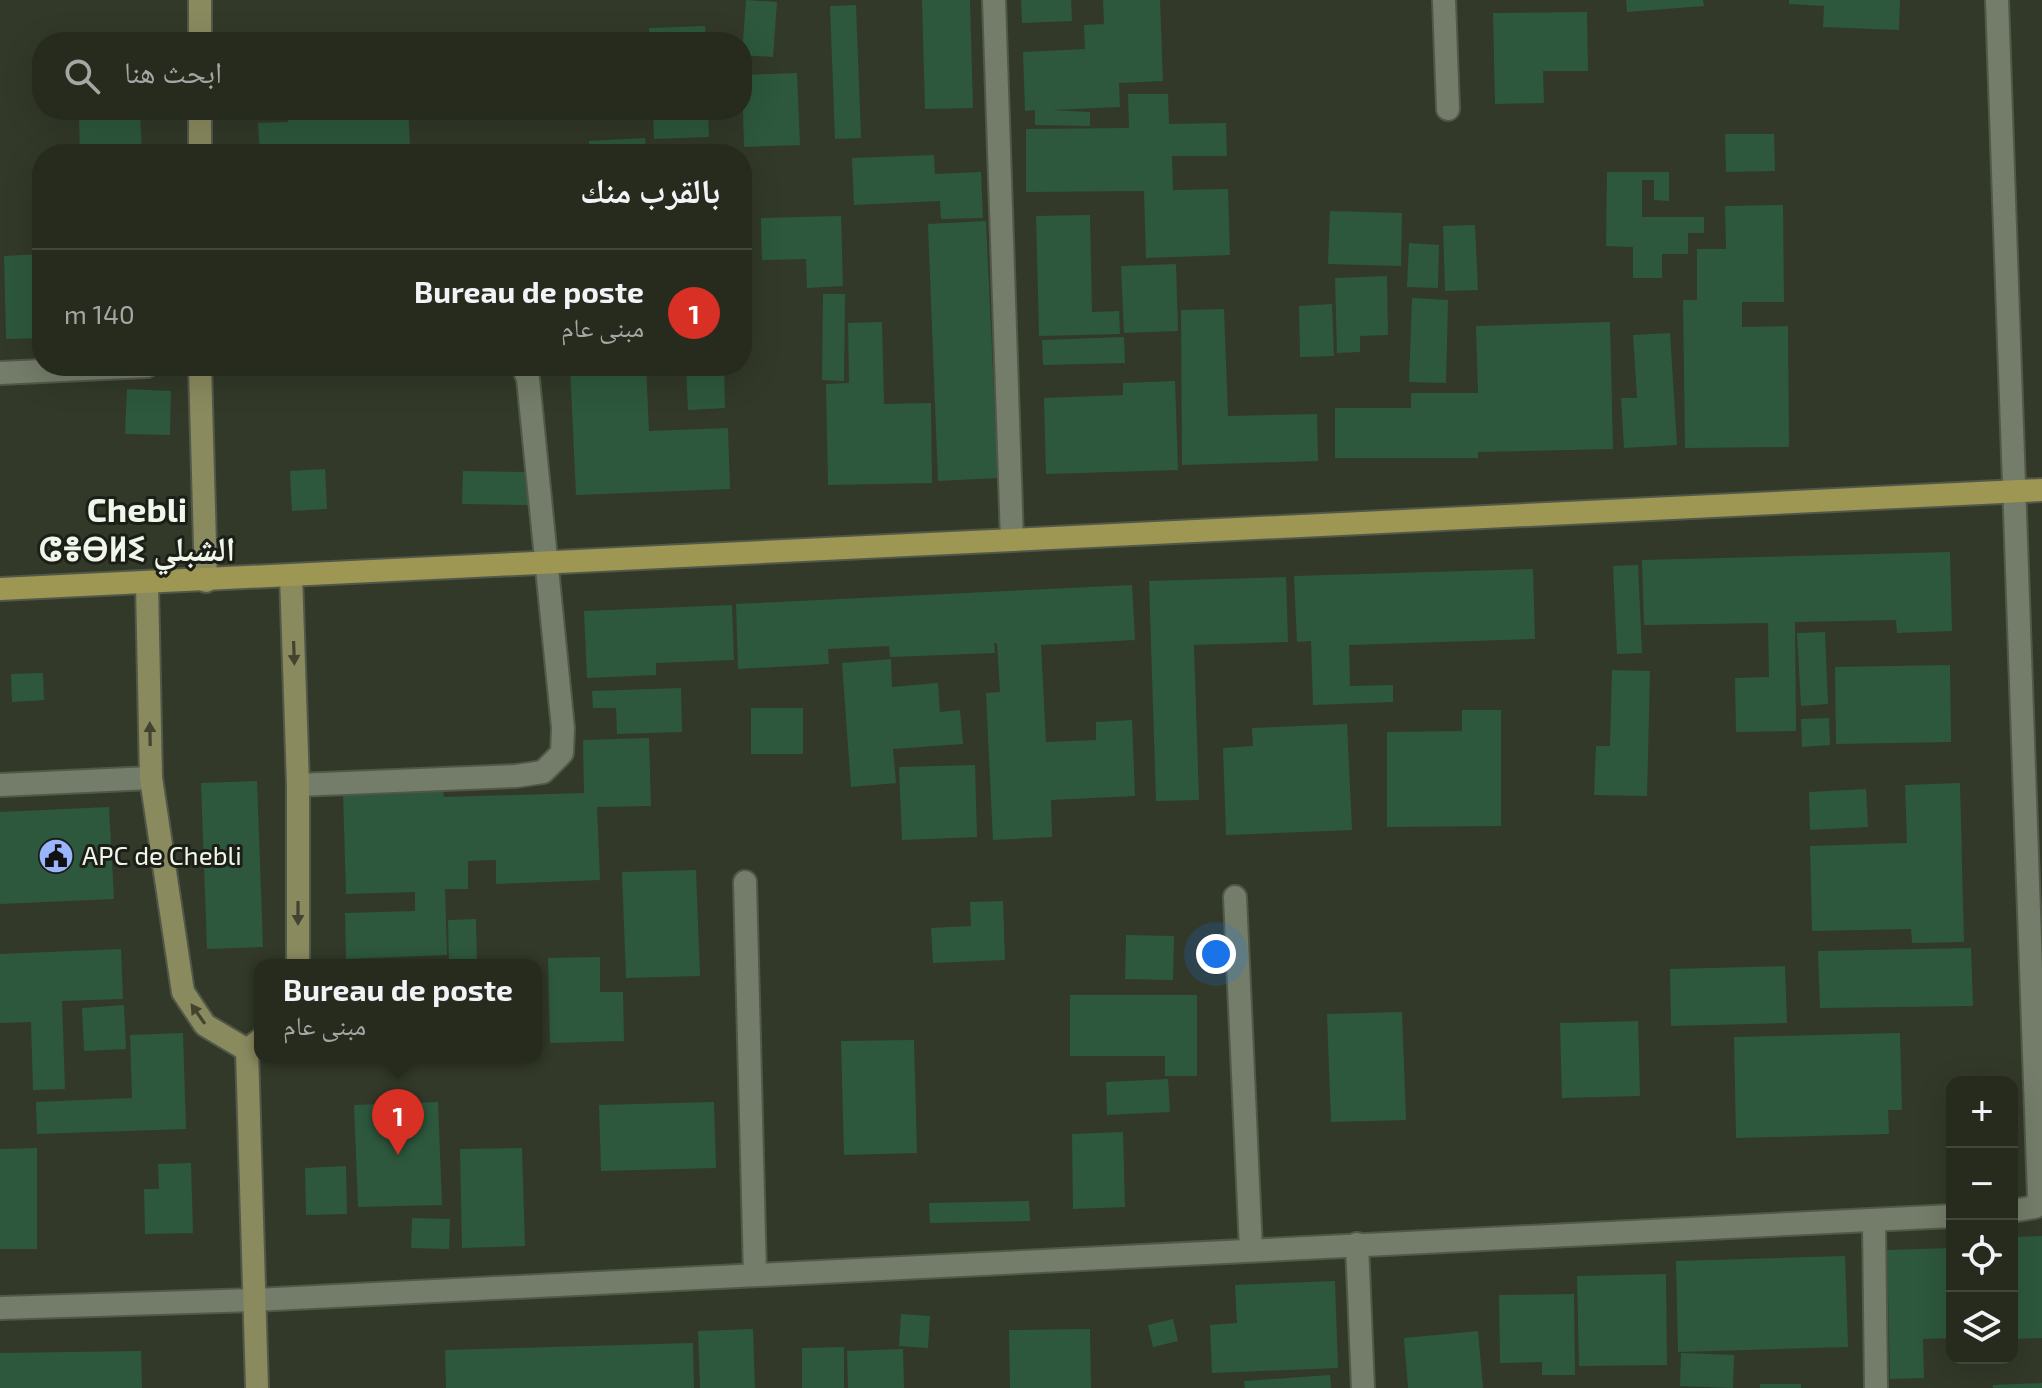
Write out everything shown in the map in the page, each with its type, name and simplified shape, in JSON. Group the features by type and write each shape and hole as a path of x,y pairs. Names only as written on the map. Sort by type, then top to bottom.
{"main road":[{"path":"200,0 200,32"},
{"path":"200,120 200,144"},
{"path":"200,376 206,581"},
{"path":"0,589 2042,490"},
{"path":"291,575 298,785 298,959"},
{"path":"147,584 151,778 183,992 205,1025 254,1045 257,1388"}],"street":[{"path":"994,0 1012,540"},
{"path":"1444,0 1448,109"},
{"path":"1997,0 2039,1197 2035,1207 2018,1210"},
{"path":"0,373 32,371"},
{"path":"298,785 543,772 562,753 563,728 548,563 527,376"},
{"path":"0,785 151,778"},
{"path":"745,882 755,1275"},
{"path":"1235,897 1251,1250"},
{"path":"0,1308 254,1300 1357,1244 1874,1223 1946,1217"},
{"path":"1874,1223 1876,1388"},
{"path":"1357,1244 1363,1388"}],"building":[{"path":"746,0 777,2 773,57 752,56 752,32 744,32"},
{"path":"922,0 970,0 973,108 925,109"},
{"path":"1021,0 1071,0 1072,21 1022,23"},
{"path":"1103,0 1160,0 1163,81 1119,83 1120,107 1052,110 1090,112 1090,126 1035,125 1035,110 1025,111 1023,52 1085,49 1084,25 1104,24"},
{"path":"1626,0 1703,0 1704,6 1627,12"},
{"path":"1789,0 1900,0 1899,30 1823,27 1824,6 1789,4"},
{"path":"856,5 861,138 835,139 830,6"},
{"path":"1587,12 1588,71 1543,71 1544,103 1495,104 1493,13"},
{"path":"705,26 705,32 649,32 649,28"},
{"path":"797,73 800,145 752,147 752,144 744,144 743,120 752,120 752,75"},
{"path":"1128,94 1168,94 1169,124 1226,123 1227,156 1172,156 1173,190 1228,189 1230,255 1146,258 1144,191 1026,192 1026,129 1129,128"},
{"path":"79,120 140,120 142,144 80,144"},
{"path":"409,120 410,144 259,144 258,123"},
{"path":"653,120 708,120 709,137 654,139"},
{"path":"1725,134 1774,134 1775,171 1726,172"},
{"path":"645,138 645,144 589,144 589,141"},
{"path":"934,155 935,174 981,172 983,218 941,219 940,201 854,205 852,158"},
{"path":"1607,172 1669,172 1669,201 1654,200 1654,180 1642,180 1642,217 1704,217 1704,233 1688,233 1688,254 1662,254 1662,278 1633,278 1633,247 1606,246"},
{"path":"1783,205 1784,302 1742,302 1742,327 1788,326 1789,447 1685,448 1683,300 1697,300 1697,249 1726,249 1725,206"},
{"path":"1330,211 1402,213 1401,266 1328,264"},
{"path":"1090,215 1092,312 1119,311 1120,334 1039,336 1036,216"},
{"path":"841,216 843,286 807,288 806,259 762,260 761,218"},
{"path":"986,221 998,478 938,481 928,224"},
{"path":"1475,225 1478,290 1445,291 1443,226"},
{"path":"1409,243 1439,245 1438,288 1407,287"},
{"path":"32,255 32,338 6,339 4,256"},
{"path":"1176,264 1178,331 1124,333 1121,266"},
{"path":"1387,276 1388,335 1360,336 1360,352 1337,353 1335,278"},
{"path":"823,294 845,294 844,381 822,380"},
{"path":"1412,298 1448,300 1446,383 1409,382"},
{"path":"1332,304 1334,356 1300,357 1299,306"},
{"path":"1224,309 1228,416 1317,414 1318,461 1182,465 1181,310"},
{"path":"882,322 884,404 931,403 932,483 828,485 826,384 849,383 848,323"},
{"path":"1610,322 1613,449 1478,452 1478,458 1335,458 1335,408 1411,408 1411,393 1478,393 1476,326"},
{"path":"1670,333 1677,445 1624,448 1621,398 1637,398 1633,335"},
{"path":"1124,337 1125,363 1043,365 1042,340"},
{"path":"570,376 646,376 649,431 728,428 730,489 576,495"},
{"path":"686,376 724,376 725,408 688,410"},
{"path":"1175,381 1178,470 1046,474 1044,398 1123,395 1123,383"},
{"path":"127,389 171,391 170,435 125,434"},
{"path":"325,469 327,509 292,511 290,471"},
{"path":"463,471 530,472 530,505 462,504"},
{"path":"1950,552 1952,631 1897,633 1896,620 1795,622 1796,731 1736,732 1735,678 1769,677 1768,623 1644,625 1642,560"},
{"path":"1638,565 1642,653 1617,654 1613,566"},
{"path":"1533,569 1535,639 1349,645 1350,686 1393,685 1393,702 1313,705 1311,641 1297,642 1294,576"},
{"path":"1286,577 1288,642 1194,645 1199,800 1156,801 1149,581"},
{"path":"1132,585 1135,640 1041,645 1046,742 1096,740 1096,722 1132,720 1135,796 1051,800 1052,837 993,840 986,693 1000,692 997,643 994,643 995,653 890,657 889,646 828,649 829,664 738,669 736,604"},
{"path":"732,605 734,660 656,663 656,675 587,678 584,611"},
{"path":"1825,632 1828,704 1801,706 1797,633"},
{"path":"891,659 892,687 938,683 940,712 960,710 963,744 893,749 896,783 851,787 842,663"},
{"path":"1950,665 1951,742 1836,744 1835,667"},
{"path":"1612,670 1650,671 1647,796 1594,795 1596,746 1610,746"},
{"path":"43,673 44,700 12,702 11,674"},
{"path":"681,688 682,732 617,734 616,708 593,708 592,691"},
{"path":"751,708 803,708 803,754 751,754"},
{"path":"1462,710 1501,710 1501,826 1387,827 1387,732 1462,731"},
{"path":"1829,718 1830,745 1802,747 1801,719"},
{"path":"1347,724 1352,830 1226,835 1223,748 1253,746 1252,728"},
{"path":"649,738 651,806 597,807 600,880 496,884 496,860 468,861 468,889 445,889 447,955 346,959 345,913 415,911 415,892 346,894 343,793 443,790 444,797 584,793 583,740"},
{"path":"975,765 977,837 902,840 899,767"},
{"path":"257,781 263,947 207,949 201,783"},
{"path":"1960,783 1964,942 1912,943 1911,929 1812,931 1810,846 1907,843 1905,785"},
{"path":"1866,789 1868,827 1810,830 1809,792"},
{"name":"APC de Chebli","path":"109,807 114,899 0,904 0,812"},
{"path":"696,870 700,976 626,978 622,872"},
{"path":"1003,901 1005,960 933,963 931,928 971,926 970,902"},
{"path":"476,919 477,959 449,959 448,920"},
{"path":"1126,935 1174,936 1173,980 1125,979"},
{"path":"1971,948 1973,1006 1820,1008 1818,951"},
{"path":"121,949 123,999 62,1001 65,1089 33,1090 31,1022 0,1023 0,954"},
{"path":"600,957 600,992 623,992 624,1041 550,1043 548,958"},
{"path":"1785,966 1787,1023 1671,1026 1670,969"},
{"path":"1070,995 1197,995 1197,1076 1165,1076 1165,1056 1070,1056"},
{"path":"124,1005 126,1049 84,1051 82,1008"},
{"path":"1402,1012 1406,1120 1331,1122 1327,1014"},
{"path":"1638,1021 1640,1096 1562,1098 1560,1023"},
{"path":"183,1033 186,1129 37,1134 36,1102 132,1098 130,1035"},
{"path":"1900,1033 1902,1110 1888,1110 1889,1134 1736,1138 1734,1037"},
{"path":"914,1040 917,1153 844,1155 841,1041"},
{"path":"1168,1079 1170,1112 1107,1115 1106,1082"},
{"path":"438,1102 442,1205 358,1207 354,1105"},
{"path":"714,1102 716,1168 601,1171 599,1105"},
{"path":"1123,1132 1125,1207 1073,1209 1072,1134"},
{"path":"37,1148 37,1249 0,1249 0,1149"},
{"path":"522,1148 525,1246 462,1248 460,1149"},
{"path":"191,1163 193,1233 145,1234 144,1189 159,1189 158,1164"},
{"path":"346,1166 347,1214 306,1215 305,1168"},
{"path":"1029,1201 1030,1221 930,1223 929,1203"},
{"path":"412,1218 450,1219 449,1249 411,1248"},
{"path":"2042,1236 2042,1338 2018,1339 2018,1237"},
{"path":"1946,1248 1946,1338 1923,1339 1924,1378 1890,1379 1887,1250"},
{"path":"1845,1256 1848,1347 1678,1352 1676,1261"},
{"path":"1666,1274 1667,1365 1579,1366 1577,1276"},
{"path":"1335,1281 1338,1368 1212,1373 1210,1325 1237,1323 1235,1285"},
{"path":"1574,1294 1575,1375 1542,1375 1542,1362 1500,1363 1499,1295"},
{"path":"901,1314 930,1316 928,1348 899,1346"},
{"path":"1173,1319 1178,1341 1153,1347 1148,1325"},
{"path":"753,1329 755,1388 700,1388 698,1331"},
{"path":"1090,1329 1091,1388 1010,1388 1009,1330"},
{"path":"1478,1331 1483,1388 1408,1388 1404,1338"},
{"path":"693,1343 694,1388 446,1388 445,1350"},
{"path":"844,1347 844,1388 802,1388 802,1348"},
{"path":"903,1349 904,1388 848,1388 847,1351"},
{"path":"141,1351 142,1388 0,1388 0,1353"},
{"path":"1681,1353 1734,1355 1733,1388 1680,1386"},
{"path":"1330,1375 1331,1388 1245,1388 1244,1381"},
{"path":"2042,1383 2042,1388 1993,1388 1993,1385"},
{"path":"1760,1384 1801,1384 1801,1388 1760,1388"}],"place":[{"name":"APC de Chebli","path":"56,856"},
{"name":"Bureau de poste","path":"398,1155"}],"district":[{"name":"Chebli ⵛⴻⴱⵍⵉ الشبلي","path":"137,530"}]}
